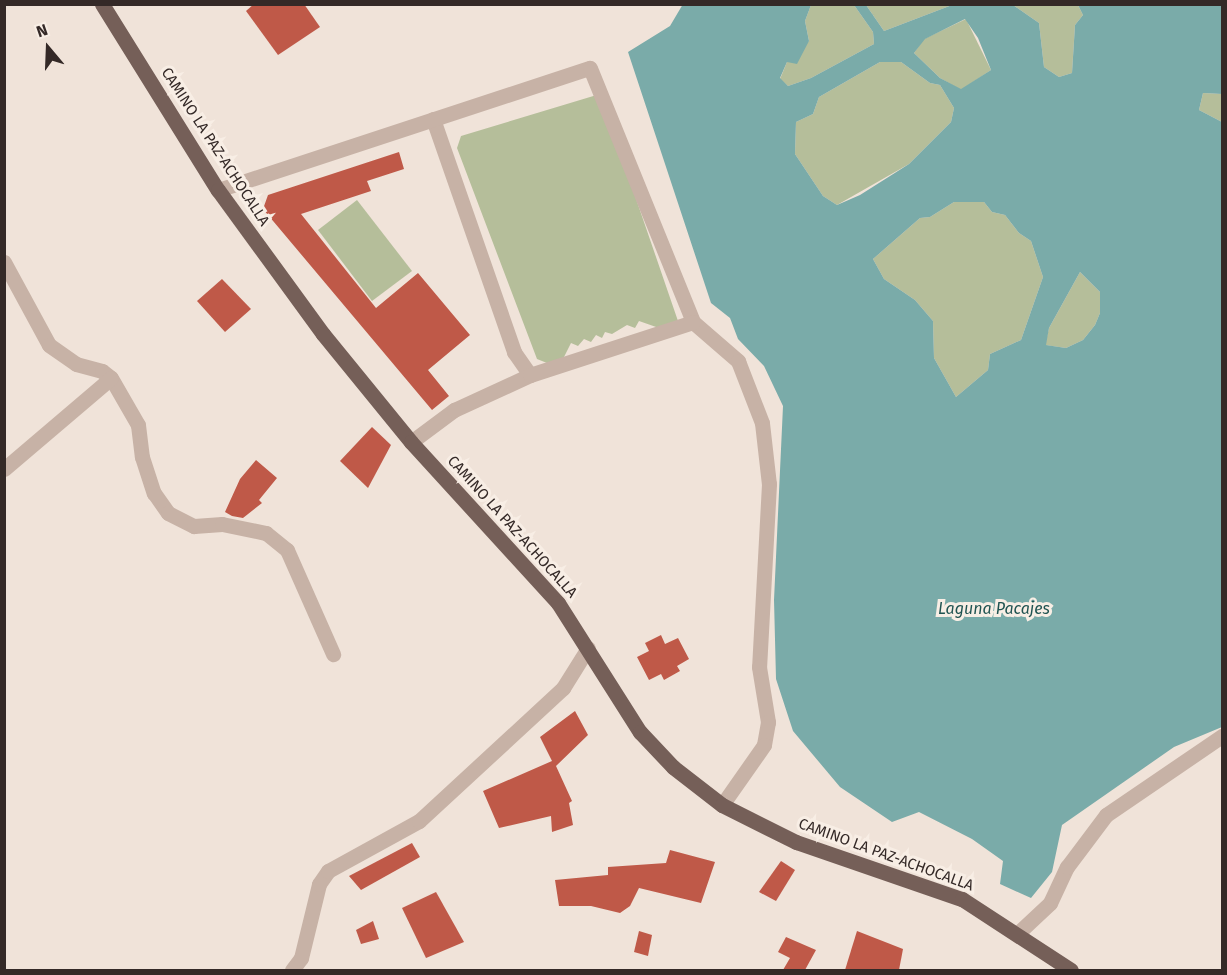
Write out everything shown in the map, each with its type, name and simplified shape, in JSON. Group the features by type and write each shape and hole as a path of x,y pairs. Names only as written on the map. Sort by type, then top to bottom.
{"main road":[{"name":"CAMINO LA PAZ-ACHOCALLA","path":"102,4 218,190 323,334 411,442 558,603 639,732 672,767 722,805 796,842 962,899 1071,970"}],"street":[{"path":"218,190 591,68 693,322 738,361 762,423 769,484 759,667 768,722 764,745 722,805"},
{"path":"433,119 514,352 530,375"},
{"path":"4,262 49,345 76,364 102,371 111,378 138,424 154,493 168,513 194,526 222,524 266,533 286,550 333,654"},
{"path":"411,442 454,410 530,375 693,322"},
{"path":"4,469 111,378"},
{"path":"292,970 301,958 319,884 328,871 427,815 563,688 588,648"},
{"path":"1017,934 1050,903 1067,867 1106,815 1222,736"}],"green space":[{"path":"811,5 854,5 873,32 874,44 811,78 788,86 780,79 787,62 809,41 805,21"},
{"path":"866,5 952,5 884,31"},
{"path":"1013,5 1078,5 1083,15 1075,25 1072,73 1059,77 1044,67 1039,23"},
{"path":"966,19 991,70 961,90 940,78 914,53 924,39"},
{"path":"880,62 901,62 930,83 940,85 954,108 951,122 909,164 837,205 823,196 795,154 796,122 813,114 819,97"},
{"path":"1203,93 1222,94 1222,122 1199,110"},
{"path":"600,94 678,321 659,328 639,321 635,328 627,325 612,334 605,332 602,338 596,335 591,342 584,339 578,346 571,343 563,359 547,363 537,359 457,148 461,136"},
{"path":"357,200 412,271 372,301 318,230"},
{"path":"954,202 984,202 992,212 1005,215 1019,233 1031,241 1043,277 1021,340 990,354 988,370 956,397 934,358 933,321 915,300 884,279 873,259 920,218 930,217"},
{"path":"1080,272 1100,292 1100,313 1095,325 1083,340 1066,348 1045,345 1049,328"}],"water":[{"name":"Laguna Pacajes","path":"683,4 811,5 805,21 809,41 797,64 787,62 780,78 788,86 811,78 874,44 873,32 854,5 866,5 884,31 952,5 1013,5 1039,23 1044,67 1059,77 1072,73 1075,25 1083,15 1078,5 1222,5 1222,94 1203,93 1199,110 1222,122 1222,727 1174,747 1062,825 1052,872 1031,898 1000,884 1003,861 972,839 919,812 892,822 840,787 793,731 776,679 774,600 783,406 764,366 738,339 730,318 711,303 628,52 670,26","holes":["965,19 978,38 991,70 961,89 940,78 914,53 925,39","880,62 901,62 930,83 940,85 954,108 951,122 909,164 860,195 837,205 823,196 795,154 796,122 813,114 819,97","954,202 984,202 992,212 1005,215 1019,233 1031,241 1043,277 1021,340 990,354 988,370 956,397 934,358 933,321 915,300 884,279 873,259 920,218 930,217","1080,272 1100,292 1100,313 1095,325 1083,340 1066,348 1046,345 1049,328"]}],"building":[{"path":"254,4 304,4 320,27 278,55 246,11"},
{"path":"399,152 404,169 367,181 371,191 301,214 376,308 418,273 470,335 428,370 449,396 432,410 263,209 268,195"},
{"path":"222,279 251,309 225,332 197,301"},
{"path":"372,427 391,445 368,488 340,461"},
{"path":"256,460 277,478 259,500 262,503 243,518 232,516 225,512 240,479"},
{"path":"661,635 665,644 678,638 689,659 677,666 680,671 664,680 661,674 649,680 637,657 649,651 645,643"},
{"path":"575,711 588,735 556,766 572,801 569,803 573,825 552,832 551,816 499,828 483,791 552,761 540,737"},
{"path":"412,843 420,857 361,890 349,876"},
{"path":"670,850 715,862 701,903 639,888 630,906 620,913 591,906 559,906 555,880 608,875 608,867 666,863"},
{"path":"781,861 795,870 776,901 759,892"},
{"path":"436,892 464,942 426,958 402,908"},
{"path":"373,921 379,939 361,944 356,930"},
{"path":"639,931 652,935 648,956 634,952"},
{"path":"857,931 903,949 899,970 845,970"},
{"path":"786,937 816,950 805,970 783,970 790,958 778,952"}]}
